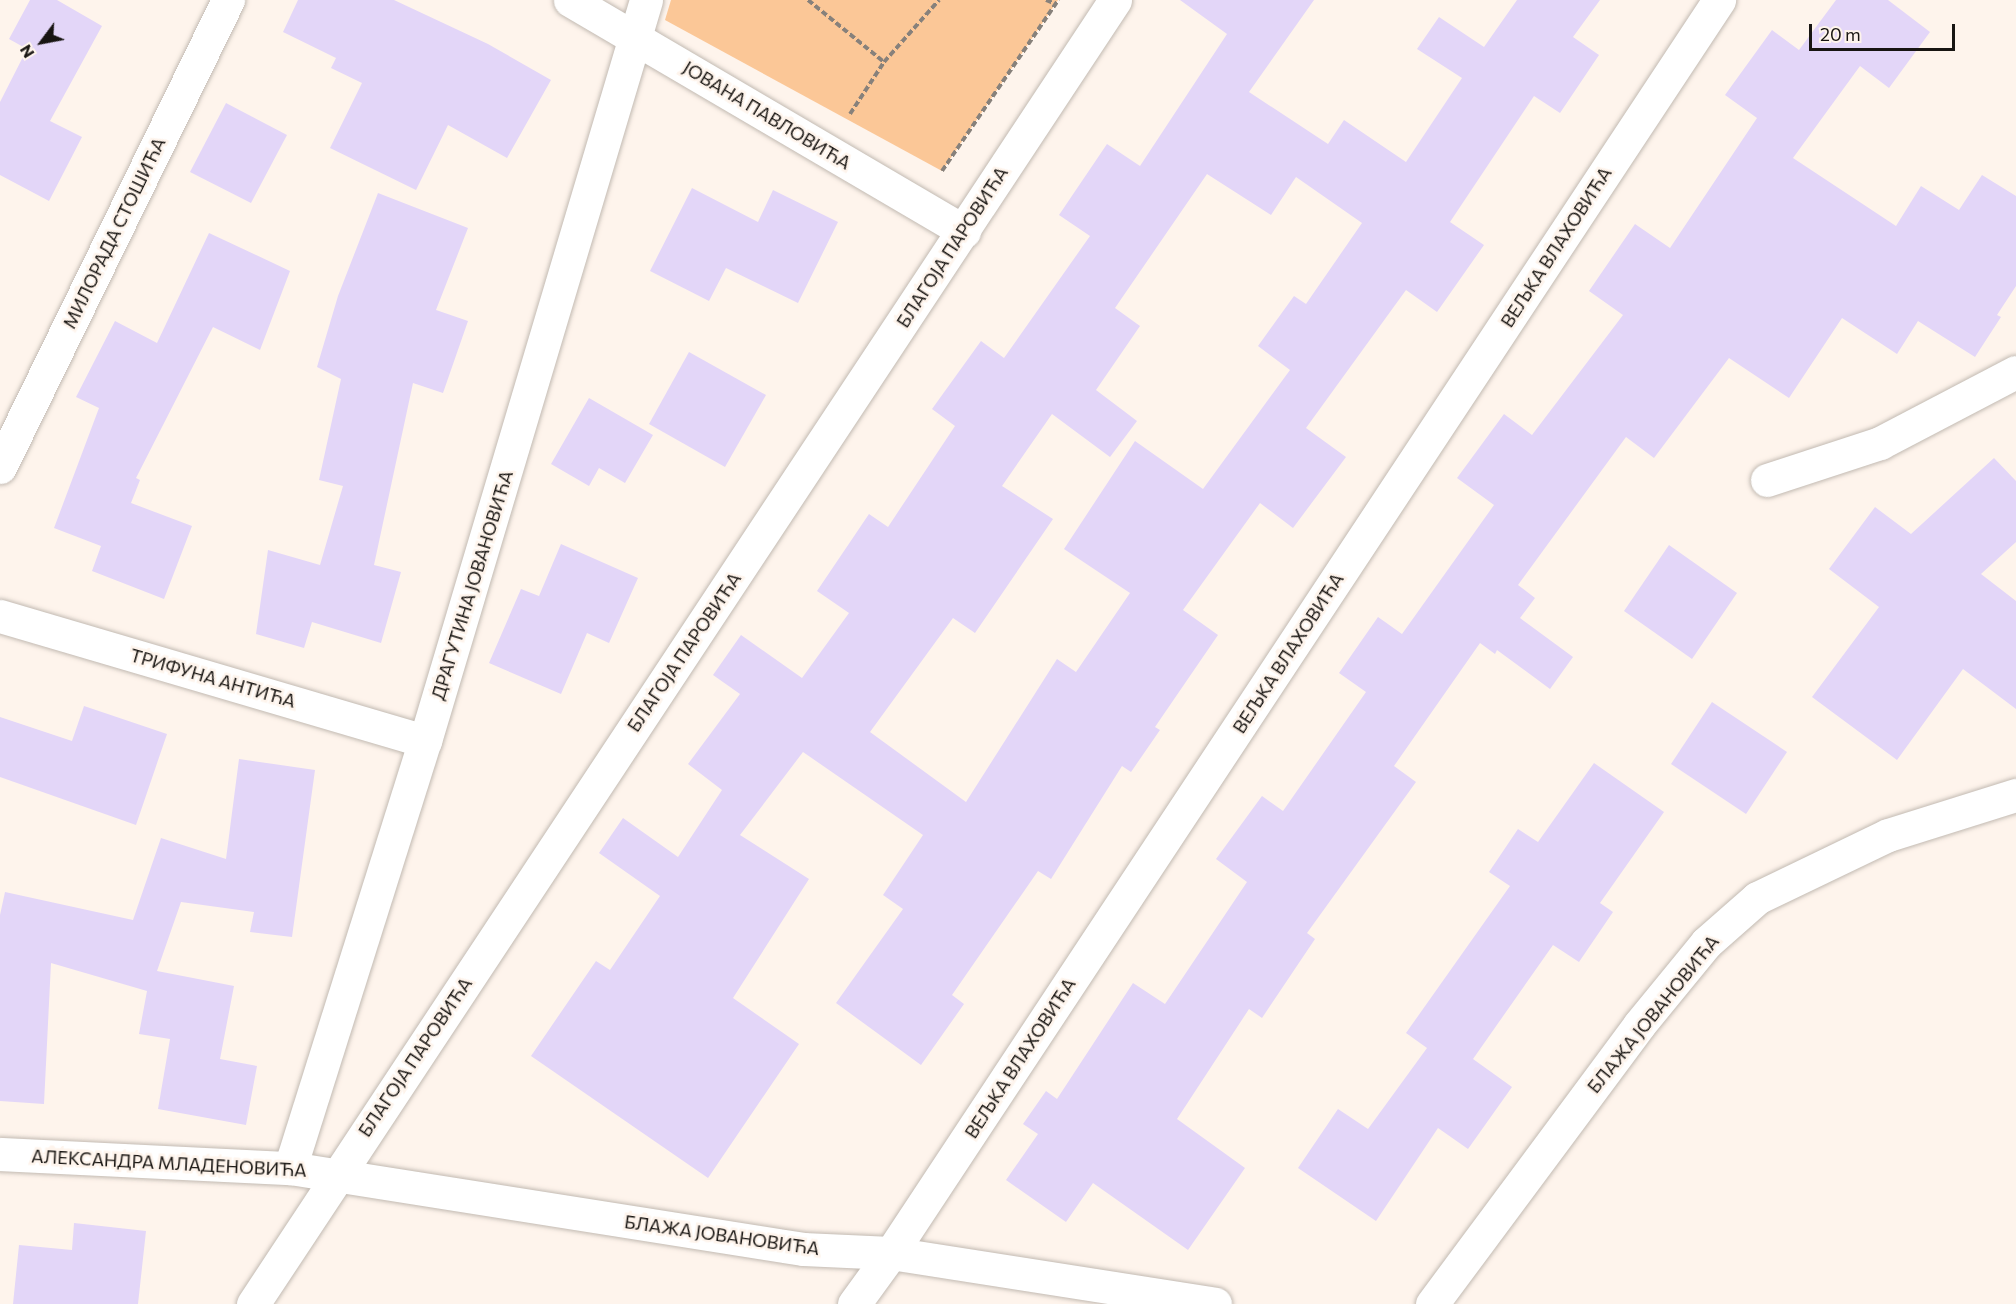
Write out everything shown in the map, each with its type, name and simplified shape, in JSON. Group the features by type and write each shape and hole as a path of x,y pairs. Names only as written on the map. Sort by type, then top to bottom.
{"street":[{"name":"МИЛОРАДА СТОШИЋА","path":"0,467 228,0"},
{"name":"ЈОВАНА ПАВЛОВИЋА","path":"570,0 964,231"},
{"name":"ДРАГУТИНА ЈОВАНОВИЋА","path":"290,1168 425,741 646,0"},
{"name":"БЛАГОЈА ПАРОВИЋА","path":"253,1304 1115,0"},
{"name":"ВЕЉКА ВЛАХОВИЋА","path":"854,1304 891,1253 1719,0"},
{"path":"1767,480 1880,443 2016,372"},
{"name":"ТРИФУНА АНТИЋА","path":"0,616 425,741"},
{"name":"БЛАЖА ЈОВАНОВИЋА","path":"1432,1304 1639,1025 1706,943 1757,898 1888,835 2016,795"},
{"name":"АЛЕКСАНДРА МЛАДЕНОВИЋА","path":"0,1154 290,1168 337,1174"},
{"name":"БЛАЖА ЈОВАНОВИЋА","path":"337,1174 803,1249 891,1253 1215,1304"}],"path":[{"path":"808,0 884,62"},
{"path":"847,120 884,62 939,0"},
{"path":"931,165 942,171 1057,2 1046,0"}],"shaded area":[{"path":"671,0 1058,0 942,171 665,20"}],"building":[{"path":"30,0 57,0 102,26 50,121 82,137 49,201 0,175 0,102 27,49 9,39"},
{"path":"298,0 394,0 488,44 551,80 507,158 448,125 416,190 330,148 362,83 331,68 336,58 283,32"},
{"path":"1180,0 1314,0 1249,92 1328,144 1344,120 1406,162 1462,78 1417,49 1439,17 1484,47 1517,0 1600,0 1573,37 1599,55 1560,113 1534,96 1450,222 1484,245 1437,312 1406,290 1306,428 1346,457 1293,528 1260,503 1183,610 1218,635 1155,727 1160,730 1131,772 1122,766 1051,879 1038,871 952,995 964,1004 921,1065 836,1003 903,909 883,895 923,835 803,752 740,835 809,879 733,998 799,1044 708,1178 531,1056 596,961 610,970 660,896 599,853 623,818 678,857 722,790 688,764 740,694 713,675 741,635 802,678 849,613 817,591 869,514 888,527 955,426 932,409 981,341 1004,358 1090,236 1059,215 1107,144 1140,166 1227,34","holes":["1207,174 1271,215 1296,177 1362,223 1306,304 1294,296 1258,346 1290,370 1203,489 1135,441 1064,549 1130,593 1076,672 1057,659 966,802 870,732 953,618 975,633 1053,519 1002,486 1052,414 1110,457 1137,421 1096,390 1140,326 1115,308"]},
{"path":"1836,0 1888,0 1930,32 1889,88 1860,66 1793,158 1896,226 1921,186 1959,210 1982,175 2016,196 2016,286 1997,315 2001,317 1975,357 1918,321 1897,354 1842,318 1789,398 1729,358 1654,458 1626,437 1518,585 1535,598 1520,618 1573,657 1550,689 1497,650 1495,654 1480,643 1394,766 1416,782 1307,933 1315,939 1262,1018 1249,1009 1177,1119 1245,1168 1188,1250 1093,1183 1066,1222 1006,1180 1038,1134 1023,1124 1046,1091 1057,1099 1133,983 1165,1004 1247,882 1216,859 1262,796 1283,811 1366,692 1339,673 1378,617 1402,634 1494,505 1457,478 1504,414 1532,435 1623,315 1589,291 1635,224 1670,248 1757,118 1725,95 1772,30 1799,50"},
{"path":"226,103 287,135 251,203 190,172"},
{"path":"692,188 758,222 773,190 838,222 798,303 726,268 709,301 650,271"},
{"path":"378,193 468,228 436,310 468,321 443,393 413,383 374,565 401,572 381,643 312,622 304,648 256,634 268,550 320,565 343,486 319,480 341,379 317,367 338,296"},
{"path":"209,233 290,271 260,350 213,327 136,478 140,480 131,503 192,526 164,599 92,571 101,546 54,528 99,408 76,397 115,321 157,343"},
{"path":"689,352 766,395 725,467 649,424"},
{"path":"589,398 653,435 625,483 599,468 589,486 551,464"},
{"path":"1994,458 2016,481 2016,542 1981,574 2016,601 2016,709 1963,669 1897,760 1812,697 1879,607 1829,569 1875,507 1911,534"},
{"path":"561,544 638,578 609,643 587,633 561,694 489,663 521,589 539,596"},
{"path":"1669,545 1737,593 1692,659 1624,611"},
{"path":"1712,702 1787,752 1746,814 1671,764"},
{"path":"84,706 167,734 136,825 0,777 0,717 72,741"},
{"path":"239,759 315,770 292,937 250,932 254,912 181,902 157,971 234,986 220,1059 257,1066 246,1125 158,1109 170,1039 139,1034 147,991 51,963 44,1104 0,1101 0,915 5,892 133,920 161,838 226,859"},
{"path":"1594,763 1664,812 1600,903 1613,912 1579,962 1553,945 1473,1059 1512,1087 1468,1149 1438,1128 1376,1221 1298,1168 1338,1109 1368,1129 1427,1048 1406,1033 1510,886 1489,872 1518,829 1538,842"},
{"path":"74,1223 146,1231 138,1304 13,1304 19,1245 72,1250"}]}
